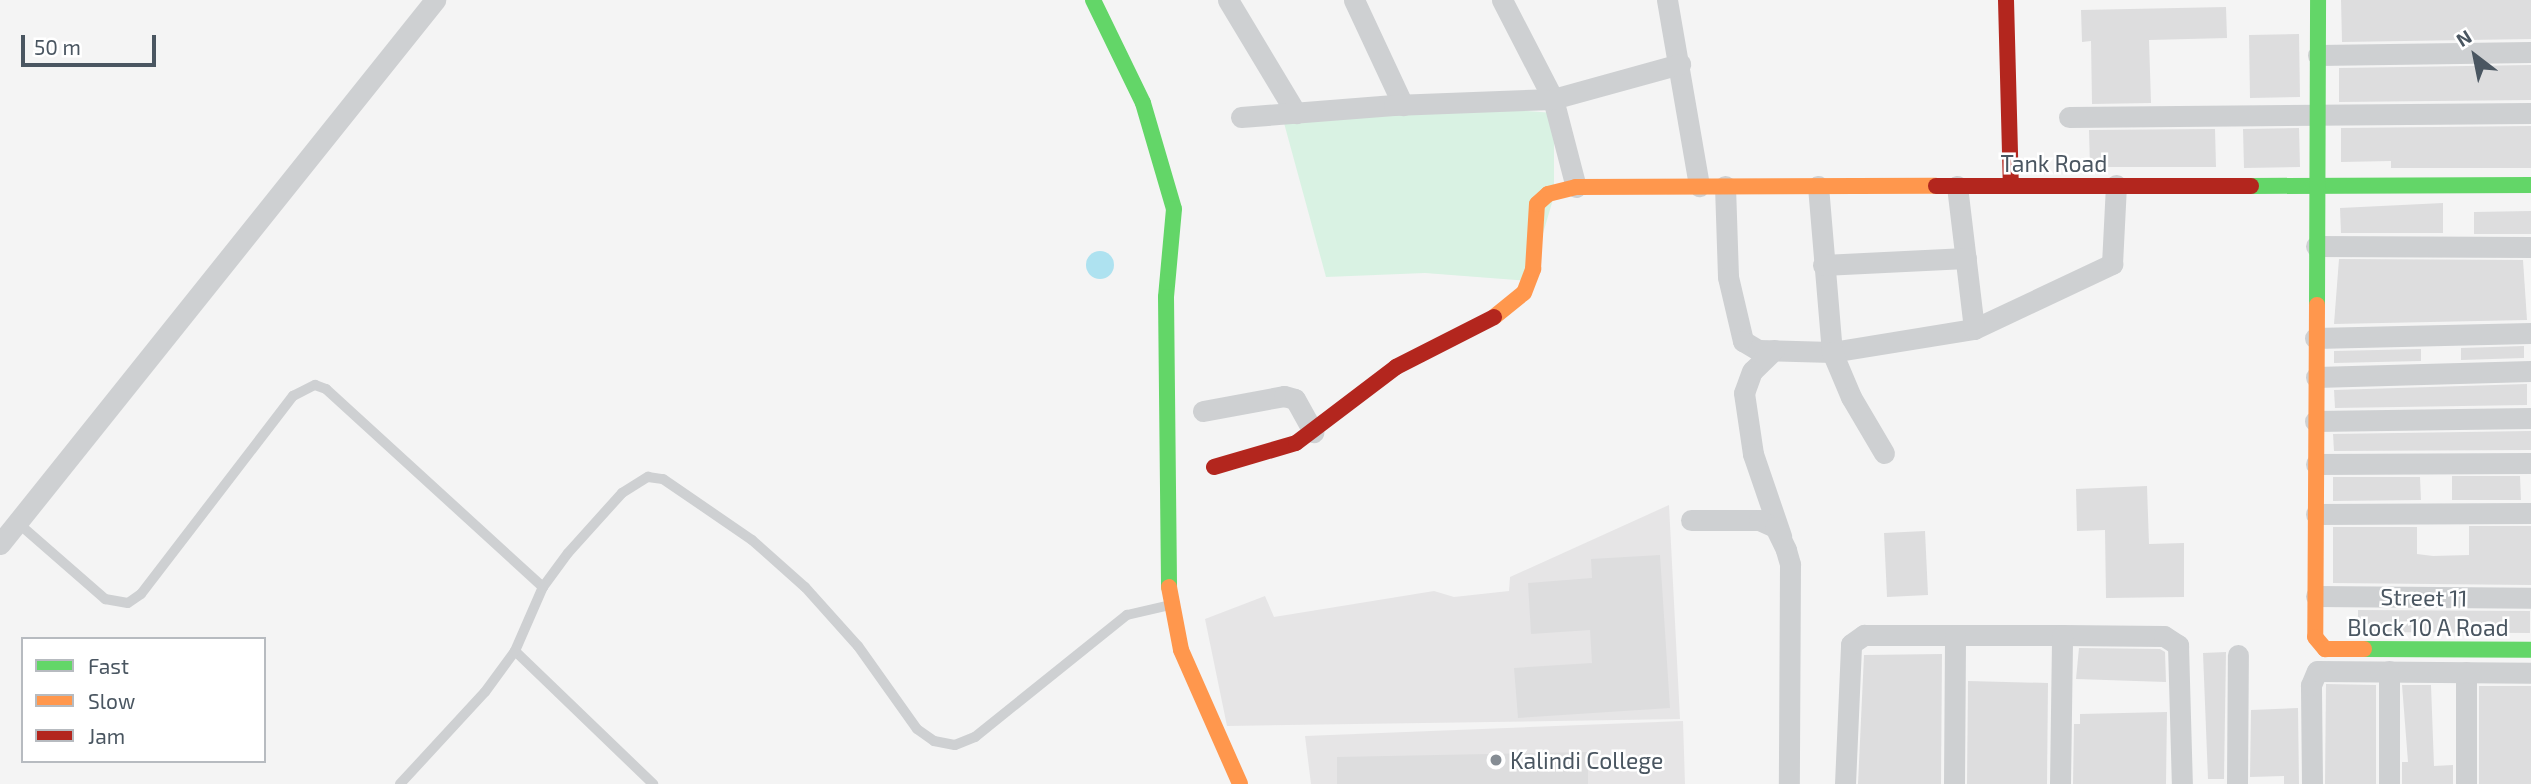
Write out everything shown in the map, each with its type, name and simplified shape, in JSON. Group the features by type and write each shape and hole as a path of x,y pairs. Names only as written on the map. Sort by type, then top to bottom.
{"street":[{"path":"0,544 435,0"},
{"path":"1093,0 1143,103 1174,209 1166,298 1169,606 1181,650 1241,784"},
{"path":"1228,0 1296,113"},
{"path":"1354,0 1402,105"},
{"path":"1502,0 1553,99 1576,187"},
{"path":"1667,0 1699,187"},
{"path":"2006,0 2011,186"},
{"path":"2316,596 2318,0"},
{"path":"2318,55 2531,52"},
{"path":"1241,117 1402,105 1553,99 1680,64"},
{"path":"2069,117 2316,112 2531,113"},
{"path":"1725,186 1728,277 1743,341 1750,349 1832,352 1974,329 2112,264 2116,185"},
{"name":"Tank Road","path":"1313,432 1396,367 1505,311 1524,293 1533,269 1536,204 1548,194 1576,187 2531,185"},
{"path":"1818,186 1832,352 1884,453"},
{"path":"1957,186 1974,329"},
{"path":"2316,246 2531,247"},
{"path":"1823,265 1966,258"},
{"path":"2315,338 2531,333"},
{"path":"1774,350 1752,371 1744,393 1751,445 1790,564 1789,784"},
{"path":"2316,377 2531,371"},
{"path":"1203,411 1284,396 1295,399 1313,432 1259,456 1214,467"},
{"path":"2315,422 2531,418"},
{"path":"2316,464 2531,463"},
{"path":"2316,514 2531,513"},
{"path":"1690,520 1759,520 1775,527 1783,541"},
{"name":"Street 11","path":"2316,596 2531,598"},
{"name":"Block 10 A Road","path":"2316,596 2315,637 2325,649 2531,650"},
{"path":"1845,784 1851,644 1864,635 2062,635 2164,636 2178,645 2182,784"},
{"path":"2060,784 2062,635"},
{"path":"1954,784 1955,636"},
{"path":"2237,784 2238,656"},
{"path":"2312,784 2312,676 2322,670 2531,673"},
{"path":"2389,671 2389,784"},
{"path":"2466,672 2466,784"}],"lane":[{"path":"18,523 105,598 128,603 141,593 293,396 315,385 326,388 543,587"},
{"path":"400,784 485,692 515,651 543,587 622,493 648,477 663,479 752,540 805,587 858,646 918,729 934,741 955,744 975,737 1127,615 1169,606"},
{"path":"515,651 653,784"}],"shaded area":[{"path":"1669,505 1680,719 1227,726 1205,619 1265,596 1274,617 1434,591 1454,597 1509,591 1510,577"},
{"name":"Kalindi College","path":"1683,721 1685,784 1311,784 1305,736"}],"green space":[{"path":"1402,102 1554,113 1554,196 1529,281 1425,273 1326,277 1281,112"}],"water":[{"path":"1100,251 1110,255 1114,265 1110,275 1100,279 1090,275 1086,265 1090,255"}],"building":[{"path":"2341,0 2531,0 2531,39 2342,42"},
{"path":"2226,7 2227,38 2149,40 2151,103 2092,104 2091,41 2082,42 2081,10"},
{"path":"2299,34 2300,97 2250,98 2249,35"},
{"path":"2531,65 2531,100 2339,102 2339,68"},
{"path":"2531,126 2531,168 2391,168 2391,161 2341,162 2341,128"},
{"path":"2299,128 2300,167 2244,168 2243,129"},
{"path":"2215,129 2216,167 2090,167 2089,130"},
{"path":"2443,203 2443,233 2341,233 2340,208"},
{"path":"2531,211 2531,234 2474,234 2474,212"},
{"path":"2339,259 2523,260 2527,320 2334,324"},
{"path":"2524,346 2524,358 2461,360 2461,348"},
{"path":"2421,349 2421,361 2334,363 2334,351"},
{"path":"2527,384 2527,405 2335,408 2334,390"},
{"path":"2531,431 2531,450 2334,451 2333,434"},
{"path":"2452,476 2520,476 2521,500 2452,500"},
{"path":"2333,477 2420,477 2421,500 2333,501"},
{"path":"2147,486 2149,544 2184,543 2184,597 2106,598 2105,530 2077,531 2076,489"},
{"path":"2469,526 2531,526 2531,585 2333,583 2333,527 2417,527 2417,554 2433,556 2469,555"},
{"path":"1925,531 1928,595 1887,597 1884,533"},
{"path":"1660,555 1670,708 1518,718 1514,668 1592,663 1590,630 1531,634 1528,583 1592,578 1591,559"},
{"path":"2358,610 2530,611 2530,633 2358,632"},
{"path":"2079,648 2160,649 2165,652 2166,682 2076,679"},
{"path":"2226,652 2224,779 2208,779 2203,653"},
{"path":"1942,654 1941,784 1858,784 1864,655"},
{"path":"1968,681 2048,683 2047,784 1967,784"},
{"path":"2326,684 2376,685 2376,784 2325,784"},
{"path":"2402,685 2431,685 2434,766 2453,765 2453,784 2402,784 2402,762 2408,762"},
{"path":"2479,686 2531,686 2531,784 2479,784"},
{"path":"2298,708 2299,784 2284,784 2284,776 2250,777 2251,710"},
{"path":"2167,712 2166,784 2073,784 2074,724 2080,724 2080,714"},
{"path":"1588,752 1588,784 1337,784 1337,757"}],"traffic: fast":[{"path":"1093,0 1143,103 1174,209 1166,297 1169,587"},
{"path":"2317,305 2318,0"},
{"path":"2251,186 2531,185"},
{"path":"2364,649 2531,650"}],"traffic: slow":[{"path":"1494,317 1524,293 1533,269 1537,204 1548,194 1576,187 1936,186"},
{"path":"2317,305 2315,637 2325,649 2364,649"},
{"path":"1169,587 1181,650 1240,784"}],"traffic: jam":[{"path":"2006,0 2011,186"},
{"path":"1936,186 2251,186"},
{"path":"1214,467 1296,443 1396,367 1494,317"}],"place":[{"name":"Kalindi College","path":"1496,760"}]}
